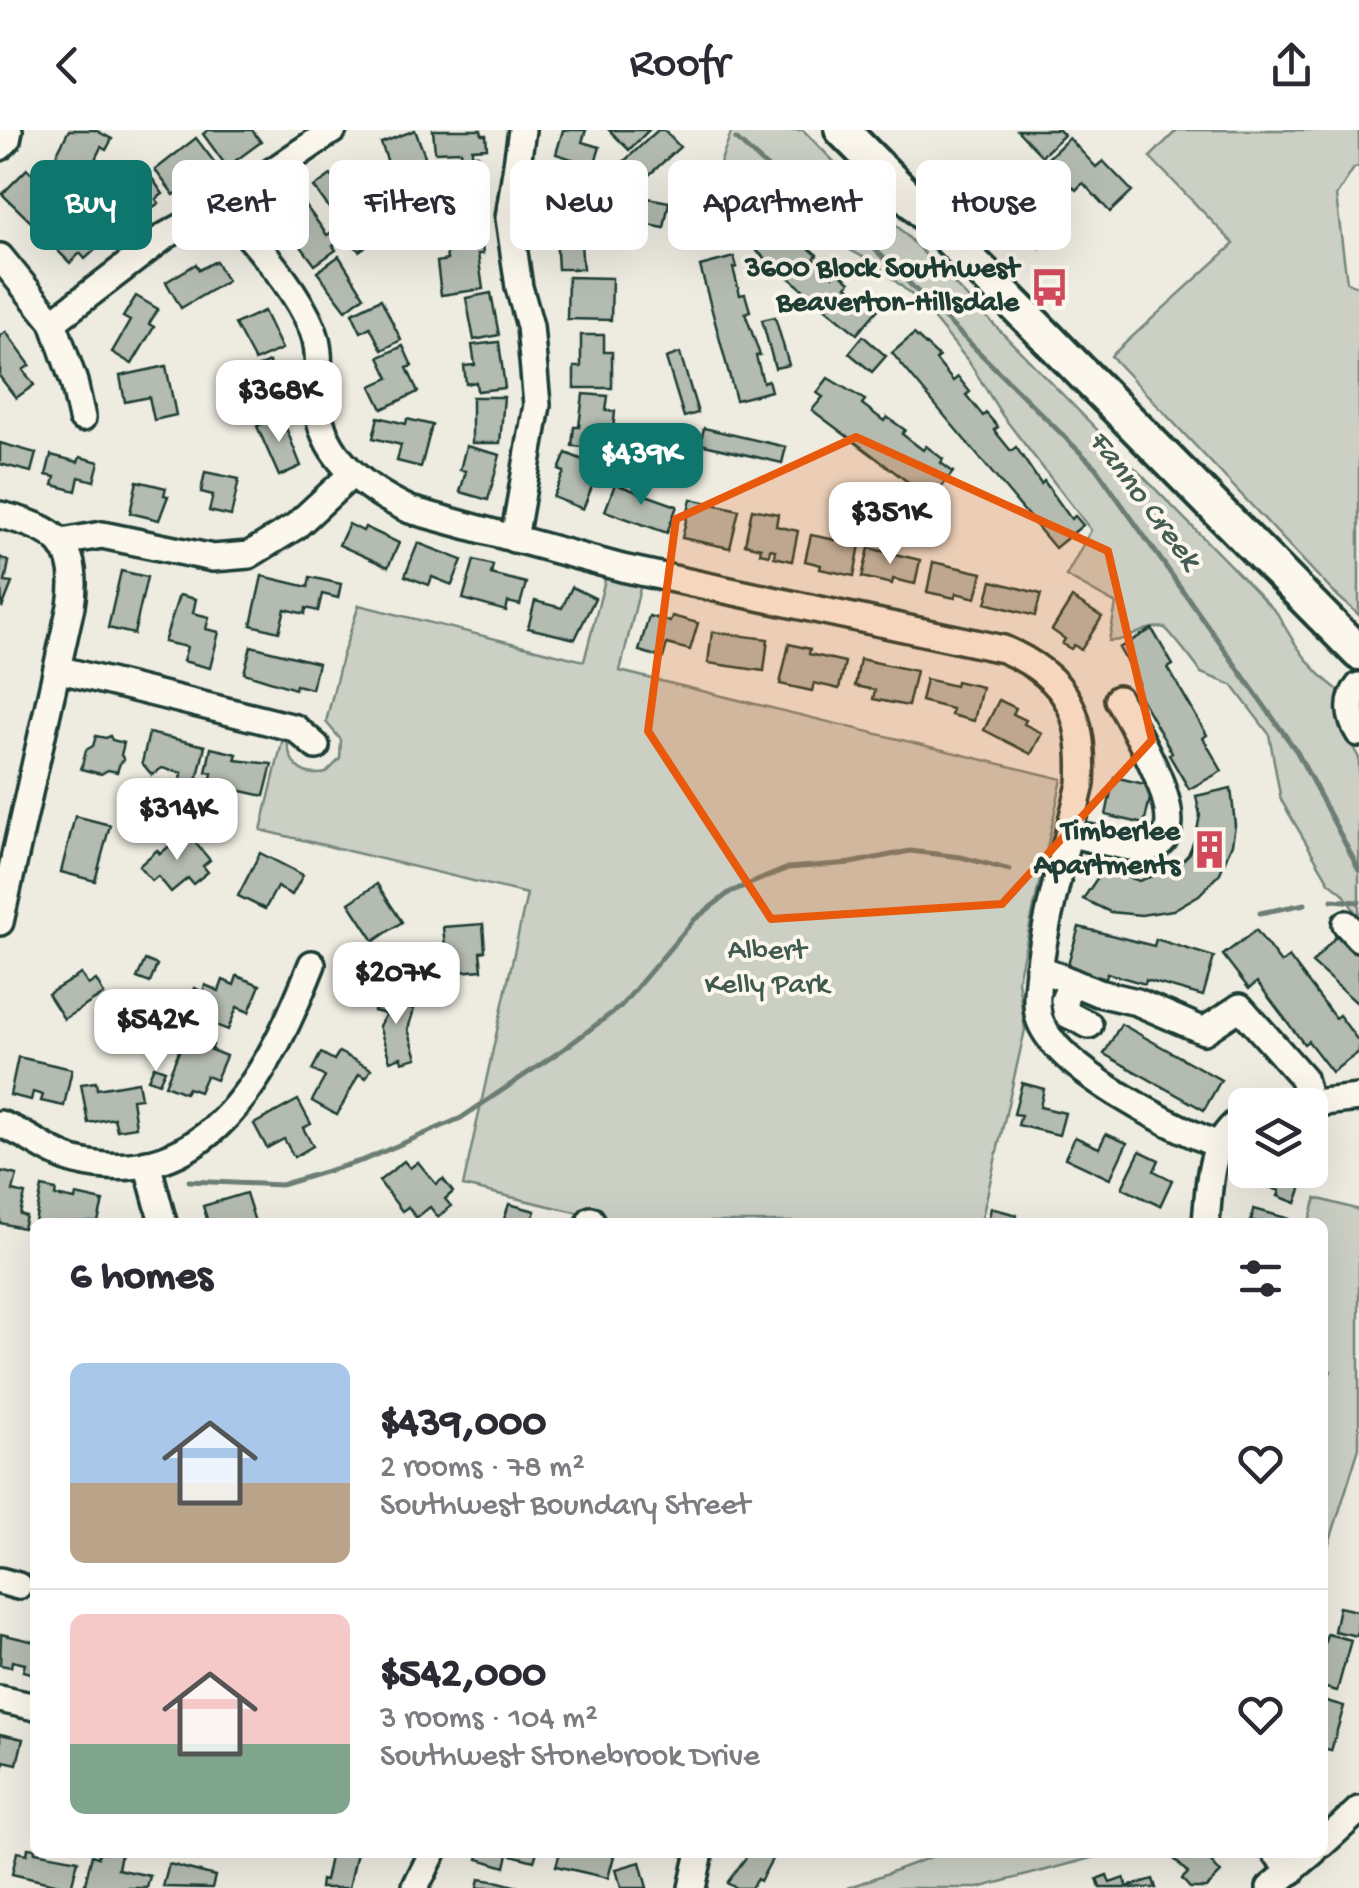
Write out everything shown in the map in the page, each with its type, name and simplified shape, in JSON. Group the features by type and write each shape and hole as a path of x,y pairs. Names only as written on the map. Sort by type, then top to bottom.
{"main road":[{"path":"842,130 1359,653"}],"street":[{"path":"0,148 10,130"},
{"path":"289,160 333,130"},
{"path":"514,539 537,405 530,326 519,287 509,218 522,130"},
{"path":"53,322 172,233"},
{"path":"261,250 290,285 313,330 320,351 318,414 333,452 376,495 410,510 622,568 1003,649 1040,668 1055,682 1080,727 1083,754 1081,784 1039,968 1036,1004 1040,1019 1054,1045 1128,1099 1218,1145"},
{"path":"0,258 53,322 82,418"},
{"path":"62,542 102,535 213,558 250,555 296,526 351,474"},
{"path":"0,515 31,524 62,542 72,562 75,584 58,669 10,835 0,922"},
{"path":"58,669 295,728 316,746"},
{"path":"1359,686 1352,694 1350,708 1359,733"},
{"path":"1070,834 1147,848 1162,840 1170,822 1168,798 1118,699"},
{"path":"0,1124 61,1156 119,1166 168,1156 202,1139 231,1113 280,1042 312,964"},
{"path":"1039,968 1098,993 1137,1002 1204,1031 1240,1007 1302,1078 1302,1088"},
{"path":"1072,982 1064,1000 1067,1014 1089,1025"},
{"path":"1328,1101 1359,1098"},
{"path":"1207,1218 1218,1145 1228,1131"},
{"path":"147,1162 162,1218"},
{"path":"0,1699 30,1706"},
{"path":"1328,1838 1359,1810"},
{"path":"416,1886 430,1858"},
{"path":"692,1888 699,1858"},
{"path":"1270,1888 1284,1862"}],"highlighted area":[{"path":"856,437 1108,551 1152,740 1002,904 771,919 648,731 676,519"}],"green space":[{"path":"732,130 803,130 832,160 721,160"},
{"path":"1177,130 1359,130 1359,167 1354,168 1336,196 1347,282 1359,287 1359,615 1111,356 1234,244 1150,157"},
{"path":"896,225 916,245 916,250 921,250 1277,613 1303,655 1338,690 1341,726 1359,758 1359,918 1343,893 1329,882 1281,800 1269,734 1232,685 1201,673 1165,628 1150,628 1109,641 1116,604 1066,576 1091,530 1002,415 969,362 919,301 874,263 850,250 896,250"},
{"name":"Albert Kelly Park","path":"606,576 641,584 620,671 1062,779 1018,980 1025,1030 982,1218 602,1218 463,1186 527,894 261,830 283,738 287,739 293,762 303,771 326,773 340,759 341,740 326,722 359,605 584,661"},
{"path":"1316,1198 1359,1210 1359,1448 1328,1547 1328,1218 1310,1218"},
{"path":"928,1858 1092,1858 978,1888 848,1888"}],"building":[{"path":"69,130 95,130 112,139 106,150 101,147 95,160 54,160"},
{"path":"208,130 252,130 261,142 237,160 222,160 203,134"},
{"path":"415,130 426,160 387,160 381,143"},
{"path":"433,130 481,130 486,135 487,148 472,149 472,155 478,155 479,160 454,160 462,157 461,151 435,152"},
{"path":"563,130 586,130 582,142 600,147 596,160 575,160 556,154"},
{"path":"609,130 649,130 629,150"},
{"path":"658,130 664,130 680,147 648,176 648,160 625,160"},
{"path":"1017,130 1059,130 1064,135 1042,156"},
{"path":"196,138 213,160 172,160 172,192 155,170"},
{"path":"1069,138 1096,167 1103,161 1132,191 1110,212 1083,183 1076,190 1071,185 1071,160 1047,159"},
{"path":"27,169 30,172 30,221 2,194"},
{"path":"329,176 329,208 314,187"},
{"path":"152,178 163,194 156,199 159,203 152,208"},
{"path":"648,198 668,202 664,228 648,225"},
{"path":"309,210 329,234 329,250 336,250 315,265 304,250 309,250"},
{"path":"57,250 95,250 85,259 80,253 70,263"},
{"path":"446,250 483,250 483,254 478,254 483,289 441,295 437,262 447,260"},
{"path":"557,250 581,250 583,269 558,269"},
{"path":"756,250 811,250 817,255 814,259 833,276 837,271 868,305 871,302 879,308 857,334"},
{"path":"339,256 364,296 346,310 317,272"},
{"path":"734,257 737,267 733,268 740,295 745,294 750,311 745,313 760,355 756,356 763,382 768,380 771,391 736,400 700,266"},
{"path":"216,261 227,281 181,308 166,282 196,264 199,270"},
{"path":"568,277 612,278 611,320 567,319"},
{"path":"491,293 499,335 474,340 466,298"},
{"path":"136,296 158,309 149,324 154,327 132,364 112,352 130,321 123,317"},
{"path":"381,299 401,340 382,350 370,327 361,332 352,313"},
{"path":"264,311 282,349 255,361 235,324"},
{"path":"775,317 789,365 775,368 762,320"},
{"path":"6,332 30,365 23,370 34,385 16,398 0,377 0,336"},
{"path":"914,334 939,357 936,360 953,381 958,377 970,392 966,395 998,427 994,430 1011,451 1016,447 1071,519 1075,516 1083,525 1055,548 892,353"},
{"path":"581,335 604,335 604,352 612,352 612,388 574,388 574,367 581,367"},
{"path":"863,336 886,356 872,372 849,353"},
{"path":"499,342 505,388 477,391 476,382 466,384 464,366 475,365 472,345"},
{"path":"403,346 412,366 407,368 418,392 382,409 371,386 389,378 379,357"},
{"path":"680,353 698,413 684,417 666,358"},
{"path":"269,362 288,399 267,409 255,385 250,388 244,374"},
{"path":"166,366 176,415 154,420 149,397 125,402 120,376"},
{"path":"828,378 865,400 862,404 884,421 887,417 905,430 902,434 923,450 926,446 943,459 941,463 953,472 932,500 812,410 823,397 817,393"},
{"path":"583,394 608,396 606,411 615,411 611,450 572,446"},
{"path":"472,397 504,397 500,443 472,443"},
{"path":"281,415 301,466 279,476 257,426"},
{"path":"378,417 432,425 421,467 397,461 401,445 373,438"},
{"path":"704,428 786,447 782,463 700,444"},
{"path":"0,443 36,453 31,472 0,464"},
{"path":"466,446 500,455 488,500 460,492 466,471 460,470"},
{"path":"566,453 600,467 583,509 553,497 564,472 559,470"},
{"path":"51,455 78,462 80,457 99,462 94,481 79,477 76,491 53,485 55,477 46,475"},
{"path":"205,472 239,479 231,516 209,511 213,495 201,492"},
{"path":"137,481 166,488 164,495 168,496 159,520 130,513"},
{"path":"615,484 677,506 667,533 605,511"},
{"path":"691,499 739,510 730,548 682,538"},
{"path":"752,509 778,514 776,526 798,531 792,561 774,557 775,550 770,549 769,555 760,553 761,548 745,544"},
{"path":"349,524 399,543 388,567 339,545"},
{"path":"811,535 860,545 854,576 820,569 821,565 805,561"},
{"path":"418,543 462,560 452,585 432,577 429,585 405,576"},
{"path":"869,548 920,560 915,584 893,579 892,584 862,577"},
{"path":"0,557 9,562 5,582 12,583 2,608"},
{"path":"474,560 493,565 491,574 526,583 520,605 508,602 506,611 463,599"},
{"path":"933,562 982,573 976,598 927,592"},
{"path":"121,571 147,577 134,634 108,628"},
{"path":"262,576 308,587 310,577 341,584 338,598 322,594 318,611 306,608 305,614 285,609 279,632 251,625"},
{"path":"992,581 1041,594 1035,616 986,603"},
{"path":"572,587 595,598 575,639 528,628 535,601 562,608"},
{"path":"179,595 196,599 193,613 209,617 206,629 219,632 210,668 183,661 187,647 164,642"},
{"path":"1072,598 1102,617 1081,650 1062,644 1065,639 1052,630"},
{"path":"649,616 670,622 672,616 698,623 690,650 667,644 663,658 639,651"},
{"name":"Timberlee Apartments","path":"1152,629 1222,771 1189,789 1134,686 1139,683 1119,648"},
{"path":"712,632 768,639 764,671 708,663"},
{"path":"789,644 810,649 809,654 845,662 839,689 814,683 812,691 780,684"},
{"path":"251,646 318,663 312,689 296,685 295,689 244,673"},
{"path":"860,659 916,671 908,706 873,699 875,690 855,686"},
{"path":"926,679 982,687 974,721 951,715 952,709 921,701"},
{"path":"999,700 1016,708 1013,714 1042,733 1031,754 984,730"},
{"path":"149,733 205,746 196,785 180,781 182,773 162,768 152,775 142,763"},
{"path":"96,736 110,736 124,743 124,760 117,772 108,770 101,774 81,769 86,750 93,746"},
{"path":"211,748 237,754 235,760 272,764 264,796 210,784 212,773 206,772"},
{"name":"Timberlee Apartments","path":"1114,777 1153,786 1144,824 1106,815"},
{"name":"Timberlee Apartments","path":"1231,788 1235,825 1232,844 1220,873 1199,895 1173,910 1141,915 1110,912 1083,899 1104,868 1139,881 1175,868 1188,855 1196,836 1200,815 1196,796"},
{"path":"75,816 110,825 95,881 61,872"},
{"path":"186,832 210,860 203,866 208,872 193,884 188,878 171,892 158,876 152,881 139,866"},
{"path":"260,853 303,875 292,895 277,887 265,909 238,896"},
{"path":"377,884 402,922 374,941 349,903"},
{"path":"483,924 482,970 457,972 458,980 438,981 435,953 449,952 443,927"},
{"name":"Timberlee Apartments","path":"1079,927 1154,946 1156,939 1214,957 1203,996 1146,980 1145,984 1107,973 1106,979 1067,967"},
{"name":"Timberlee Apartments","path":"1256,930 1281,963 1289,957 1335,1018 1339,1015 1359,1042 1359,1052 1332,1072 1308,1041 1304,1044 1257,982 1249,989 1223,955"},
{"path":"1340,932 1359,948 1356,1002 1312,963"},
{"path":"145,960 157,965 150,983 137,978"},
{"path":"81,974 88,985 96,980 104,994 64,1019 48,994"},
{"path":"237,976 260,985 249,1012 237,1007 228,1030 185,1013 195,988 203,992 205,985 219,991 223,980 234,985"},
{"path":"379,992 401,997 399,1005 414,1009 408,1029 417,1058 390,1061 379,1026 386,1014 374,1011"},
{"path":"1121,1024 1221,1080 1204,1110 1104,1054"},
{"path":"186,1034 213,1045 211,1050 226,1056 216,1080 206,1076 199,1092 188,1088 185,1093 165,1085"},
{"path":"339,1052 371,1069 366,1078 359,1074 337,1115 312,1101 325,1077 312,1070 321,1053 334,1060"},
{"path":"18,1057 72,1069 64,1106 41,1101 43,1095 33,1092 31,1100 10,1095"},
{"path":"154,1066 165,1070 159,1083 148,1079"},
{"path":"96,1082 97,1089 138,1082 141,1098 132,1099 136,1127 117,1130 114,1118 88,1123 81,1084"},
{"path":"1022,1083 1044,1089 1040,1107 1065,1113 1059,1135 1018,1125 1021,1115 1014,1114"},
{"path":"298,1100 311,1124 303,1128 313,1146 294,1157 284,1139 267,1148 254,1124"},
{"path":"1106,1134 1127,1143 1110,1179 1065,1158 1075,1137 1099,1148"},
{"path":"1140,1151 1159,1160 1154,1171 1172,1180 1160,1206 1122,1188"},
{"path":"404,1161 410,1168 418,1162 436,1184 443,1179 453,1192 445,1199 451,1206 438,1217 430,1207 416,1218 408,1207 402,1211 379,1181"},
{"path":"0,1171 17,1175 13,1191 25,1194 20,1214 26,1216 23,1228 0,1223"},
{"path":"42,1187 56,1190 55,1196 75,1200 76,1195 103,1201 99,1218 36,1218"},
{"path":"1272,1188 1301,1188 1296,1203 1278,1196 1280,1191"},
{"path":"246,1193 254,1218 207,1218 203,1206"},
{"path":"509,1204 535,1211 533,1218 504,1218"},
{"path":"991,1208 1017,1215 1016,1218 989,1218"},
{"path":"1254,1209 1286,1218 1252,1218"},
{"path":"1359,1604 1357,1636 1334,1631 1339,1607 1357,1611"},
{"path":"1,1634 30,1641 30,1673 23,1671 25,1664 12,1661 11,1667 0,1665"},
{"path":"1328,1634 1351,1640 1337,1691 1328,1689"},
{"path":"1328,1701 1344,1706 1331,1751 1328,1750"},
{"path":"0,1734 23,1739 17,1764 4,1761 0,1766"},
{"path":"28,1848 30,1858 78,1860 71,1888 12,1874 17,1852 27,1854"},
{"path":"91,1858 120,1858 118,1869 150,1876 147,1888 84,1888"},
{"path":"330,1858 356,1858 349,1888 320,1888 321,1880 325,1881"},
{"path":"478,1858 507,1858 505,1867"},
{"path":"558,1858 613,1858 608,1878 556,1866"},
{"path":"746,1858 773,1858 760,1881 757,1879 751,1888 736,1888 727,1883"},
{"path":"1173,1858 1207,1858 1221,1873 1206,1888 1190,1888 1182,1879 1188,1873"},
{"path":"640,1862 647,1888 621,1888 616,1869"},
{"path":"169,1864 215,1876 212,1888 163,1887"},
{"path":"1107,1875 1110,1883 1124,1878 1127,1887 1153,1879 1156,1888 1100,1888 1097,1879"},
{"path":"479,1879 499,1882 522,1888 477,1888"}],"waterway":[{"name":"Fanno Creek","path":"736,139 778,177 818,193 1096,468 1297,752 1359,870"},
{"path":"189,1181 281,1185 364,1160 461,1118 621,1006 694,920 730,892 788,868 851,863 910,851 961,857 1010,870"},
{"path":"1332,900 1359,902"},
{"path":"1260,913 1305,904"}],"place":[{"name":"3600 Block Southwest Beaverton-Hillsdale","path":"1049,287"},
{"name":"Timberlee Apartments","path":"1210,850"}]}
